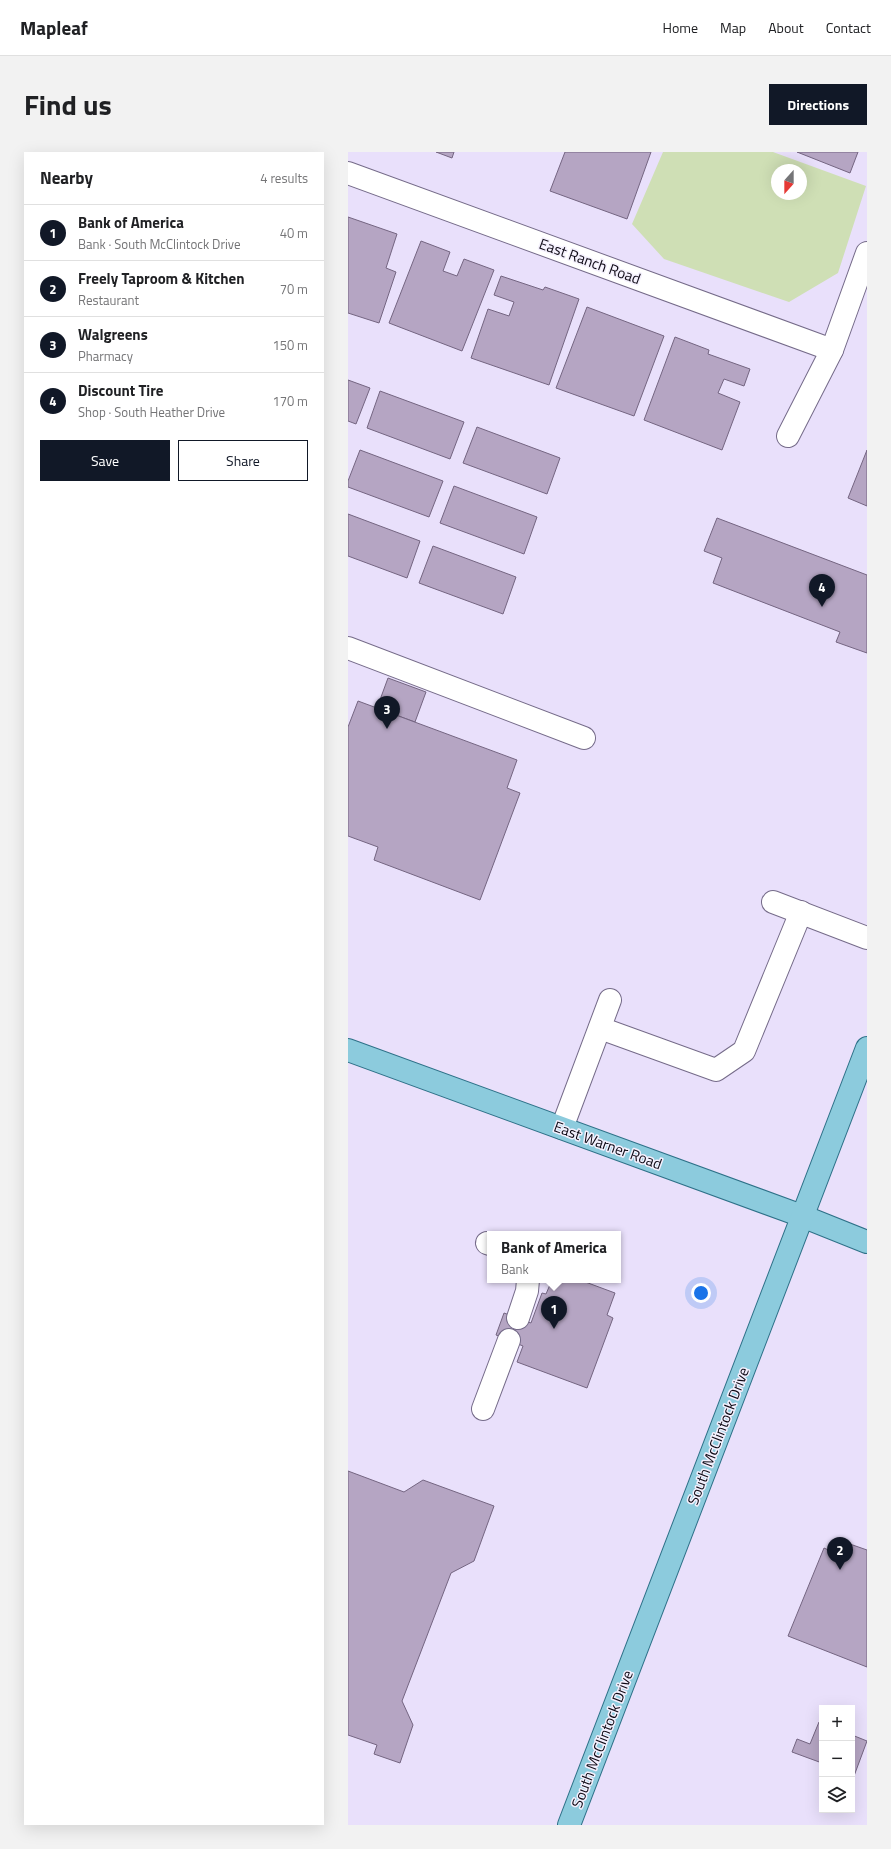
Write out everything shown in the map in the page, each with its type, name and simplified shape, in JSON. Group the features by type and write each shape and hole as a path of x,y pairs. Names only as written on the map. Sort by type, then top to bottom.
{"main road":[{"name":"South McClintock Drive","path":"569,1825 867,1048"},
{"name":"East Warner Road","path":"348,1050 802,1216 867,1242"}],"street":[{"name":"East Ranch Road","path":"348,173 832,350"},
{"path":"788,436 832,350 867,253"},
{"path":"348,648 584,738"},
{"path":"773,902 867,938"},
{"path":"600,1028 716,1070 744,1051 801,912"},
{"path":"562,1128 610,1000"},
{"path":"518,1318 527,1291 528,1283"},
{"path":"483,1409 509,1340"}],"green space":[{"path":"663,152 773,152 806,164 771,164 771,200 807,200 807,164 866,186 838,273 789,302 664,259 632,224"}],"building":[{"path":"436,152 454,152 452,158"},
{"path":"565,152 651,152 627,219 550,191"},
{"path":"797,152 858,152 850,173"},
{"path":"348,217 397,234 386,268 396,272 379,323 348,313"},
{"path":"421,241 450,252 443,271 457,276 464,259 494,270 462,351 389,323"},
{"path":"501,276 543,290 545,287 579,299 549,385 471,358 488,309 509,316 514,302 494,295"},
{"path":"587,307 664,336 634,416 556,388"},
{"path":"675,337 709,350 708,354 750,369 744,386 724,379 718,393 740,402 722,450 644,420"},
{"path":"348,380 370,388 356,424 348,421"},
{"path":"380,391 464,422 450,459 367,428"},
{"path":"477,427 560,458 547,494 463,463"},
{"path":"360,450 443,481 429,517 348,487 348,481"},
{"path":"867,450 867,506 848,498"},
{"path":"454,486 537,517 524,554 440,523"},
{"path":"348,514 420,541 407,578 348,556"},
{"path":"717,518 867,575 867,653 836,642 840,632 713,583 722,558 704,551"},
{"path":"433,546 516,577 503,614 419,583"},
{"path":"388,678 426,692 415,722 377,708"},
{"path":"358,701 517,760 507,788 520,793 480,900 374,860 378,847 348,836 348,727"},
{"path":"551,1283 588,1283 615,1293 607,1315 613,1318 587,1388 517,1362 523,1346 496,1335 504,1313 531,1323 542,1293 546,1294"},
{"path":"348,1471 404,1492 423,1480 494,1506 474,1561 451,1573 402,1701 413,1725 400,1763 374,1754 377,1745 348,1735"},
{"path":"847,1543 867,1550 867,1667 788,1636 824,1548 842,1556"},
{"path":"819,1722 819,1762 792,1752 797,1739 810,1744"},
{"path":"855,1736 867,1741 855,1773"}],"place":[{"name":"Discount Tire","path":"822,607"},
{"name":"Walgreens","path":"387,729"},
{"name":"Bank of America","path":"554,1329"},
{"name":"Freely Taproom & Kitchen","path":"840,1570"}]}
